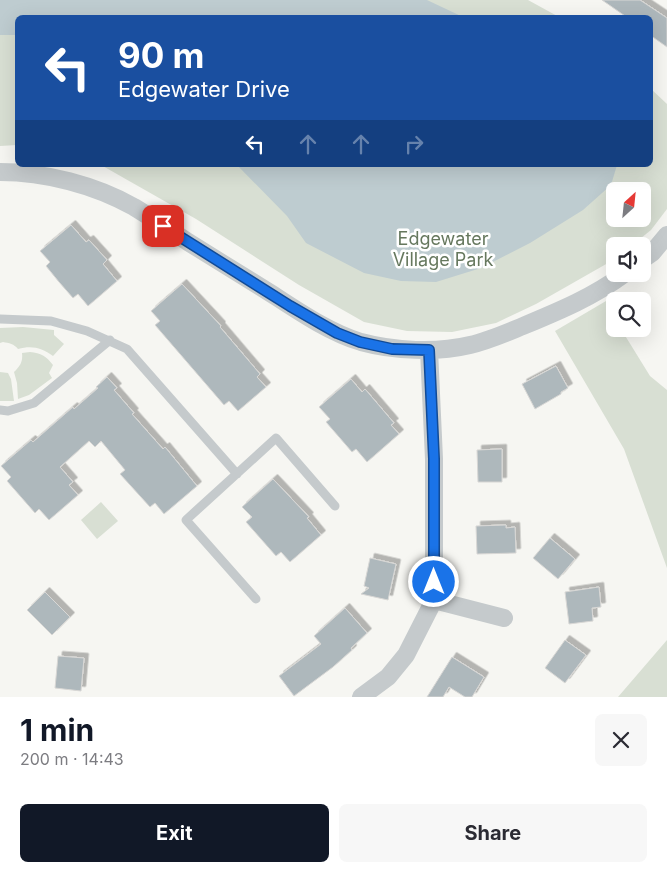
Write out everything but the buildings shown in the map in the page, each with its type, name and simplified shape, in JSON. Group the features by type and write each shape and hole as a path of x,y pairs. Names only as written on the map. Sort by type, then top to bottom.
{"street":[{"path":"0,172 46,176 95,189 133,206 290,306 337,333 360,342 392,349 429,350 469,346 564,310 613,282"},
{"path":"651,254 667,235"},
{"path":"362,697 388,677 406,655 434,600 434,459 429,350"},
{"path":"434,600 504,618"}],"lane":[{"path":"0,319 51,321 87,330 126,349 237,474"},
{"path":"0,410 8,411 34,403 110,340"},
{"path":"256,599 186,520 276,438 336,506"}],"green space":[{"path":"0,0 528,0 555,15 15,15 15,145 0,146"},
{"name":"Edgewater Village Park","path":"653,91 667,104 667,209 651,230 642,237 606,237 606,264 536,304 496,323 452,332 407,331 364,322 299,285 196,219 105,167 653,167"},
{"path":"606,301 606,337 626,337 650,376 667,390 667,568 624,449 555,331"},
{"path":"23,327 54,330 54,335 64,344 53,356 37,348 18,349 9,343 0,343 0,328"},
{"path":"30,352 43,356 53,365 49,373 52,378 29,395 18,399 14,372 21,364 22,353"},
{"path":"0,372 8,373 11,379 14,401 0,401"},
{"path":"101,502 118,521 97,539 81,520"},
{"path":"667,640 667,697 618,697"}],"shaded area":[{"path":"0,0 427,0 459,15 15,15 15,35 0,35"},
{"path":"239,167 616,167 612,182 606,182 606,189 583,210 530,243 481,268 436,282 401,281 364,273 306,243 287,216"}],"route":[{"path":"163,226 290,306 337,333 360,342 392,349 429,350 434,459 434,582"}]}
